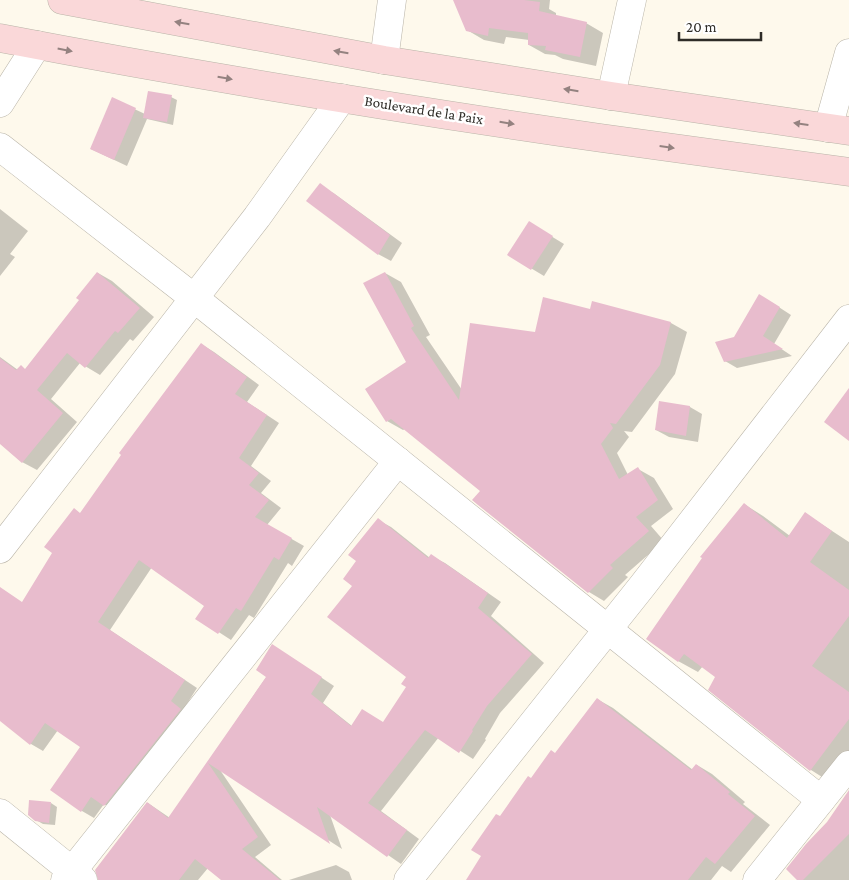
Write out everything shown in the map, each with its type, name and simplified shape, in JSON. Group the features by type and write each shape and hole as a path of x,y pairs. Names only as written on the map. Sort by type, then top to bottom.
{"main road":[{"path":"62,0 384,60 839,130"},
{"name":"Boulevard de la Paix","path":"0,38 97,57 342,98 600,138 849,172"}],"street":[{"path":"384,60 392,0"},
{"path":"611,96 632,0"},
{"path":"0,103 37,45"},
{"path":"839,130 849,53"},
{"path":"0,549 257,217 342,98"},
{"path":"0,147 194,298 821,800"},
{"path":"408,880 608,630 849,319"},
{"path":"0,813 73,877 398,461"},
{"path":"757,880 849,764"}],"building":[{"path":"453,0 524,0 540,2 539,11 587,22 580,57 545,50 546,46 528,45 528,33 489,28 488,36 466,31"},
{"path":"148,91 172,95 167,122 143,118"},
{"path":"112,97 136,108 114,160 90,149"},
{"path":"320,183 390,235 378,255 306,201"},
{"path":"529,221 553,236 531,270 507,255"},
{"path":"97,272 140,308 118,333 115,331 85,368 67,353 37,390 63,413 22,463 0,444 0,358 16,370 21,365 25,369 79,300 76,298"},
{"path":"385,272 414,326 411,328 459,400 470,323 535,332 543,297 590,309 592,301 671,322 660,365 616,424 610,423 613,428 601,444 619,479 638,467 658,500 636,517 649,531 610,565 613,568 588,593 472,500 480,491 391,419 386,422 365,389 406,362 363,283"},
{"path":"759,294 780,307 763,336 783,349 724,362 715,342 734,337"},
{"path":"201,343 247,377 235,394 267,415 239,458 259,473 249,485 269,500 255,517 292,538 279,560 274,557 241,611 236,608 218,634 195,619 204,606 139,560 98,622 185,680 171,701 181,709 104,806 91,797 81,812 50,790 80,747 45,723 30,745 0,721 0,587 22,602 52,553 44,547 74,508 80,513 121,455 119,453"},
{"path":"849,388 849,441 824,422"},
{"path":"659,401 690,406 686,436 655,430"},
{"path":"744,503 787,538 805,512 832,531 810,562 849,590 849,616 812,666 849,692 849,719 810,771 708,690 715,677 684,654 678,662 646,639 702,558 700,557"},
{"path":"378,518 428,558 431,554 488,593 478,608 532,654 487,706 459,753 425,730 368,803 407,830 387,857 317,807 330,844 208,763 258,837 242,849 280,880 221,880 195,859 179,880 98,880 95,870 147,802 168,818 266,677 256,670 272,644 322,677 311,694 351,726 362,709 383,722 406,687 401,684 406,677 327,617 352,586 343,579 356,561 348,555"},
{"path":"597,698 691,770 696,764 755,816 715,864 706,857 688,880 466,880 481,856 471,850 496,814 500,816 528,776 531,778 551,750 555,753"},
{"path":"849,790 849,834 803,880 797,880 786,869 827,822"},
{"path":"29,800 51,802 49,823 35,821 28,815"}]}
